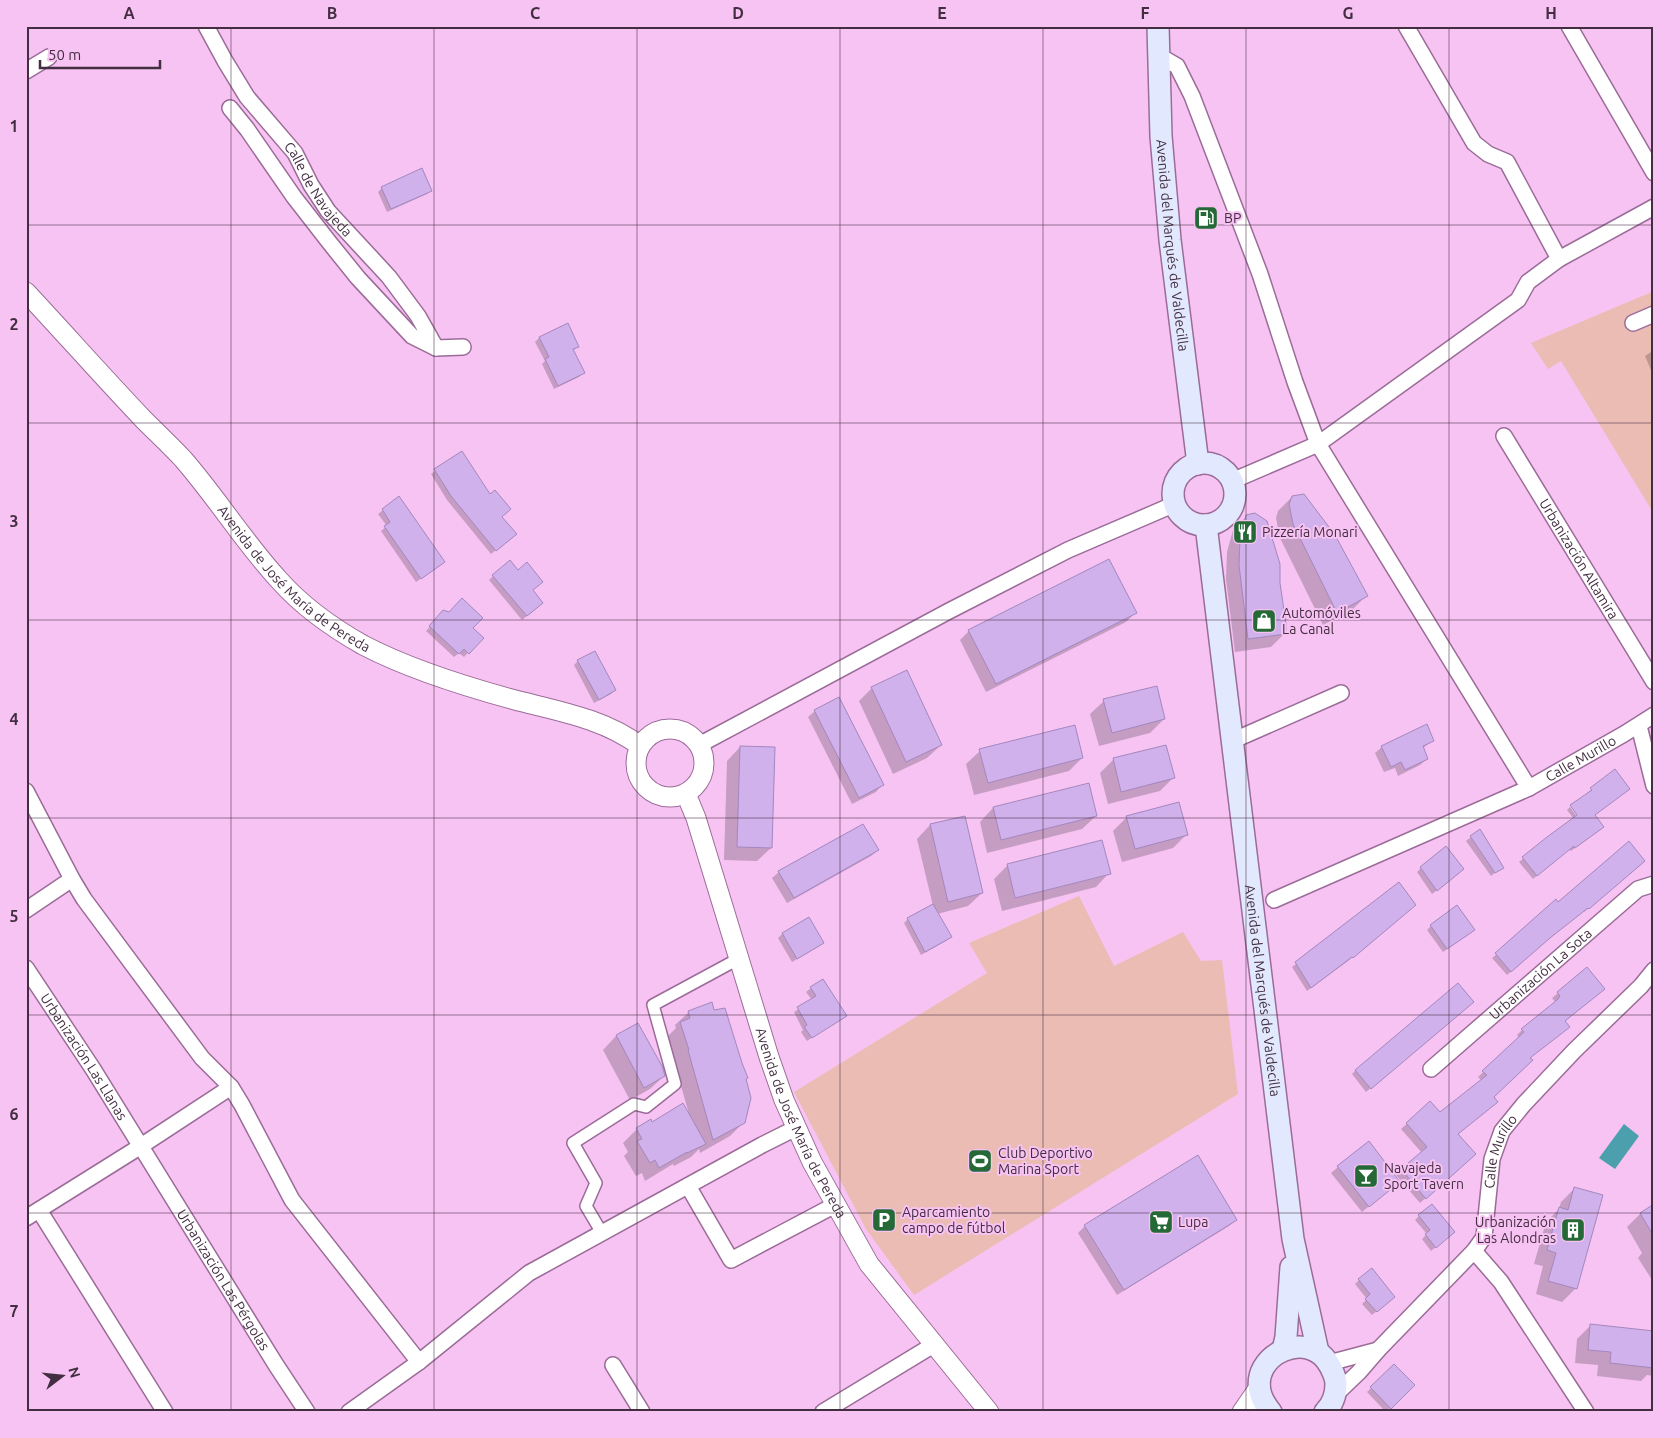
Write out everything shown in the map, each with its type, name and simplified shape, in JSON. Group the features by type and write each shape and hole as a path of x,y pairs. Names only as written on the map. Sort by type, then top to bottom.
{"main road":[{"name":"Avenida del Marqués de Valdecilla","path":"1158,26 1161,136 1170,240 1198,464"},
{"path":"1198,464 1218,467 1232,481 1235,491 1231,511 1220,521 1206,525 1196,524 1187,520 1175,504 1173,494 1175,484 1184,471 1198,464"},
{"name":"Avenida del Marqués de Valdecilla","path":"1206,525 1293,1239 1323,1358 1336,1378 1329,1407"},
{"name":"Avenida del Marqués de Valdecilla","path":"1283,1350 1286,1337 1293,1239"},
{"path":"1271,1412 1261,1395 1260,1386 1264,1367 1273,1356 1283,1350 1297,1347 1308,1348 1323,1358"}],"street":[{"name":"Calle de Navajeda","path":"206,26 247,97 295,153 311,185 328,210 389,277 418,316 436,348"},
{"path":"1406,26 1474,143 1488,154 1506,162 1558,260"},
{"path":"1569,26 1654,173"},
{"path":"1158,54 1177,66 1192,96 1260,274 1295,382 1318,444 1529,788"},
{"path":"26,71 49,57"},
{"path":"230,108 294,197 358,278 412,336 436,348 463,347"},
{"path":"1232,481 1318,444 1518,300 1528,282 1558,260 1654,207"},
{"name":"Avenida de José María de Pereda","path":"26,292 144,421 183,459 281,582 296,597 331,625 364,645 404,663 496,694 594,721 628,737 640,746"},
{"path":"1633,323 1654,314"},
{"name":"Urbanización Altamira","path":"1504,436 1654,682"},
{"path":"699,745 948,611 1068,550 1175,504"},
{"path":"1232,741 1341,693"},
{"name":"Calle Murillo","path":"1274,900 1529,788 1639,726 1654,715"},
{"path":"1639,726 1654,786"},
{"path":"670,728 681,730 692,736 699,745 704,756 704,767 701,778 695,787 686,794 664,797 654,794 645,787 639,778 636,767 640,746 648,737 658,731 670,728"},
{"path":"26,791 72,880 202,1058 231,1088 242,1105 292,1200 419,1362"},
{"name":"Avenida de José María de Pereda","path":"686,794 696,818 784,1100 796,1128 835,1205 869,1264 935,1344 983,1409"},
{"path":"26,910 72,880"},
{"name":"Urbanización La Sota","path":"1431,1069 1638,888 1654,884"},
{"path":"602,1233 586,1206 596,1183 572,1143 634,1104 646,1107 676,1084 653,1005 740,958"},
{"name":"Urbanización Las Llanas","path":"26,968 141,1146"},
{"name":"Calle Murillo","path":"1329,1407 1378,1350 1474,1250 1484,1237 1492,1159 1502,1131 1530,1097 1654,970"},
{"path":"165,1412 32,1214 231,1088"},
{"path":"348,1412 419,1362 529,1273 796,1128"},
{"name":"Urbanización Las Pérgolas","path":"141,1146 307,1412"},
{"path":"688,1186 731,1260 835,1205"},
{"path":"1474,1250 1500,1282 1586,1412"},
{"path":"823,1412 935,1344"},
{"path":"1323,1358 1378,1350"},
{"path":"613,1365 642,1412"},
{"path":"1242,1412 1260,1386"}],"shaded area":[{"path":"1654,291 1654,514 1561,361 1548,369 1531,343"},
{"name":"Club Deportivo Marina Sport","path":"1079,896 1114,966 1183,932 1201,961 1222,960 1238,1094 914,1295 866,1229 794,1092 987,973 969,943"},
{"path":"1624,1124 1639,1136 1615,1169 1599,1158"}],"building":[{"path":"422,168 432,191 391,209 381,187"},
{"path":"568,323 579,347 573,349 585,373 558,386 545,359 549,357 539,337"},
{"path":"462,451 490,494 495,490 511,509 502,517 517,534 496,551 451,496 434,469"},
{"path":"1304,494 1335,535 1368,596 1337,613 1293,524 1289,504 1292,496"},
{"path":"399,496 445,562 421,579 384,526 390,522 382,509"},
{"path":"1255,513 1267,521 1280,564 1280,583 1286,634 1248,639 1239,565 1240,538 1246,515"},
{"path":"1109,559 1137,613 996,684 968,630"},
{"path":"510,560 518,570 527,562 543,582 533,590 543,603 527,616 492,575"},
{"path":"462,598 483,618 473,628 484,638 469,654 464,649 459,654 429,626 443,610 449,612"},
{"path":"595,651 616,690 599,700 577,660"},
{"path":"907,670 942,745 906,762 871,687"},
{"path":"1157,686 1165,719 1112,733 1103,699"},
{"path":"839,697 884,785 859,798 814,710"},
{"path":"1427,724 1434,741 1423,746 1428,759 1405,770 1401,762 1391,767 1381,746"},
{"path":"1075,725 1083,758 988,783 979,749"},
{"path":"1166,745 1175,778 1121,792 1113,758"},
{"path":"740,746 775,747 772,848 737,847"},
{"path":"1615,769 1630,789 1595,815 1604,827 1575,848 1574,846 1537,876 1522,857 1577,815 1570,805 1592,790 1590,788"},
{"path":"1089,783 1097,816 1001,840 993,807"},
{"path":"1179,802 1188,835 1135,849 1126,816"},
{"path":"965,816 983,893 948,902 930,824"},
{"path":"863,824 879,850 794,898 778,871"},
{"path":"1480,829 1504,868 1495,873 1470,836"},
{"path":"1102,840 1111,874 1015,898 1007,864"},
{"path":"1629,841 1645,861 1511,972 1495,953 1556,899 1558,902"},
{"path":"1446,846 1464,869 1437,891 1420,867"},
{"path":"1399,882 1416,905 1353,958 1311,988 1295,962"},
{"path":"933,904 952,937 925,952 907,918"},
{"path":"1457,905 1475,930 1447,949 1430,925"},
{"path":"809,917 824,943 797,959 782,933"},
{"path":"1587,967 1605,989 1565,1021 1570,1027 1530,1058 1533,1060 1494,1097 1498,1102 1458,1134 1476,1154 1426,1199 1401,1169 1427,1147 1406,1123 1430,1101 1440,1112 1487,1075 1482,1071 1524,1032 1521,1029 1557,1000 1560,996 1557,992"},
{"path":"823,979 847,1016 812,1038 804,1027 807,1025 797,1007 816,996 810,987"},
{"path":"1458,983 1474,1002 1371,1089 1355,1070"},
{"path":"712,1002 714,1010 725,1008 748,1078 746,1079 751,1098 745,1123 713,1140 680,1022 690,1018 688,1011"},
{"path":"638,1023 662,1066 665,1076 644,1088 616,1035"},
{"path":"683,1103 706,1144 687,1152 659,1168 655,1160 650,1163 637,1141 642,1139 636,1128 651,1119 652,1122"},
{"name":"Navajeda Sport Tavern","path":"1369,1141 1400,1182 1369,1207 1337,1166"},
{"name":"Lupa","path":"1198,1155 1237,1220 1124,1290 1084,1225"},
{"name":"Urbanización Las Alondras","path":"1574,1187 1603,1195 1577,1289 1548,1281 1556,1253 1547,1250 1559,1207 1568,1210"},
{"path":"1432,1204 1455,1232 1436,1248 1425,1234 1430,1230 1418,1215"},
{"path":"1654,1204 1654,1237 1640,1213"},
{"path":"1372,1268 1395,1297 1377,1312 1365,1299 1370,1294 1358,1279"},
{"path":"1590,1324 1654,1331 1654,1368 1610,1363 1611,1352 1588,1350"},
{"path":"1394,1364 1415,1385 1391,1409 1370,1387"}],"place":[{"name":"BP","path":"1206,218"},
{"name":"Pizzería Monari","path":"1245,532"},
{"name":"Automóviles La Canal","path":"1264,621"},
{"name":"Club Deportivo Marina Sport","path":"980,1161"},
{"name":"Navajeda Sport Tavern","path":"1366,1176"},
{"name":"Aparcamiento campo de fútbol","path":"884,1220"},
{"name":"Lupa","path":"1161,1222"},
{"name":"Urbanización Las Alondras","path":"1573,1230"}]}
